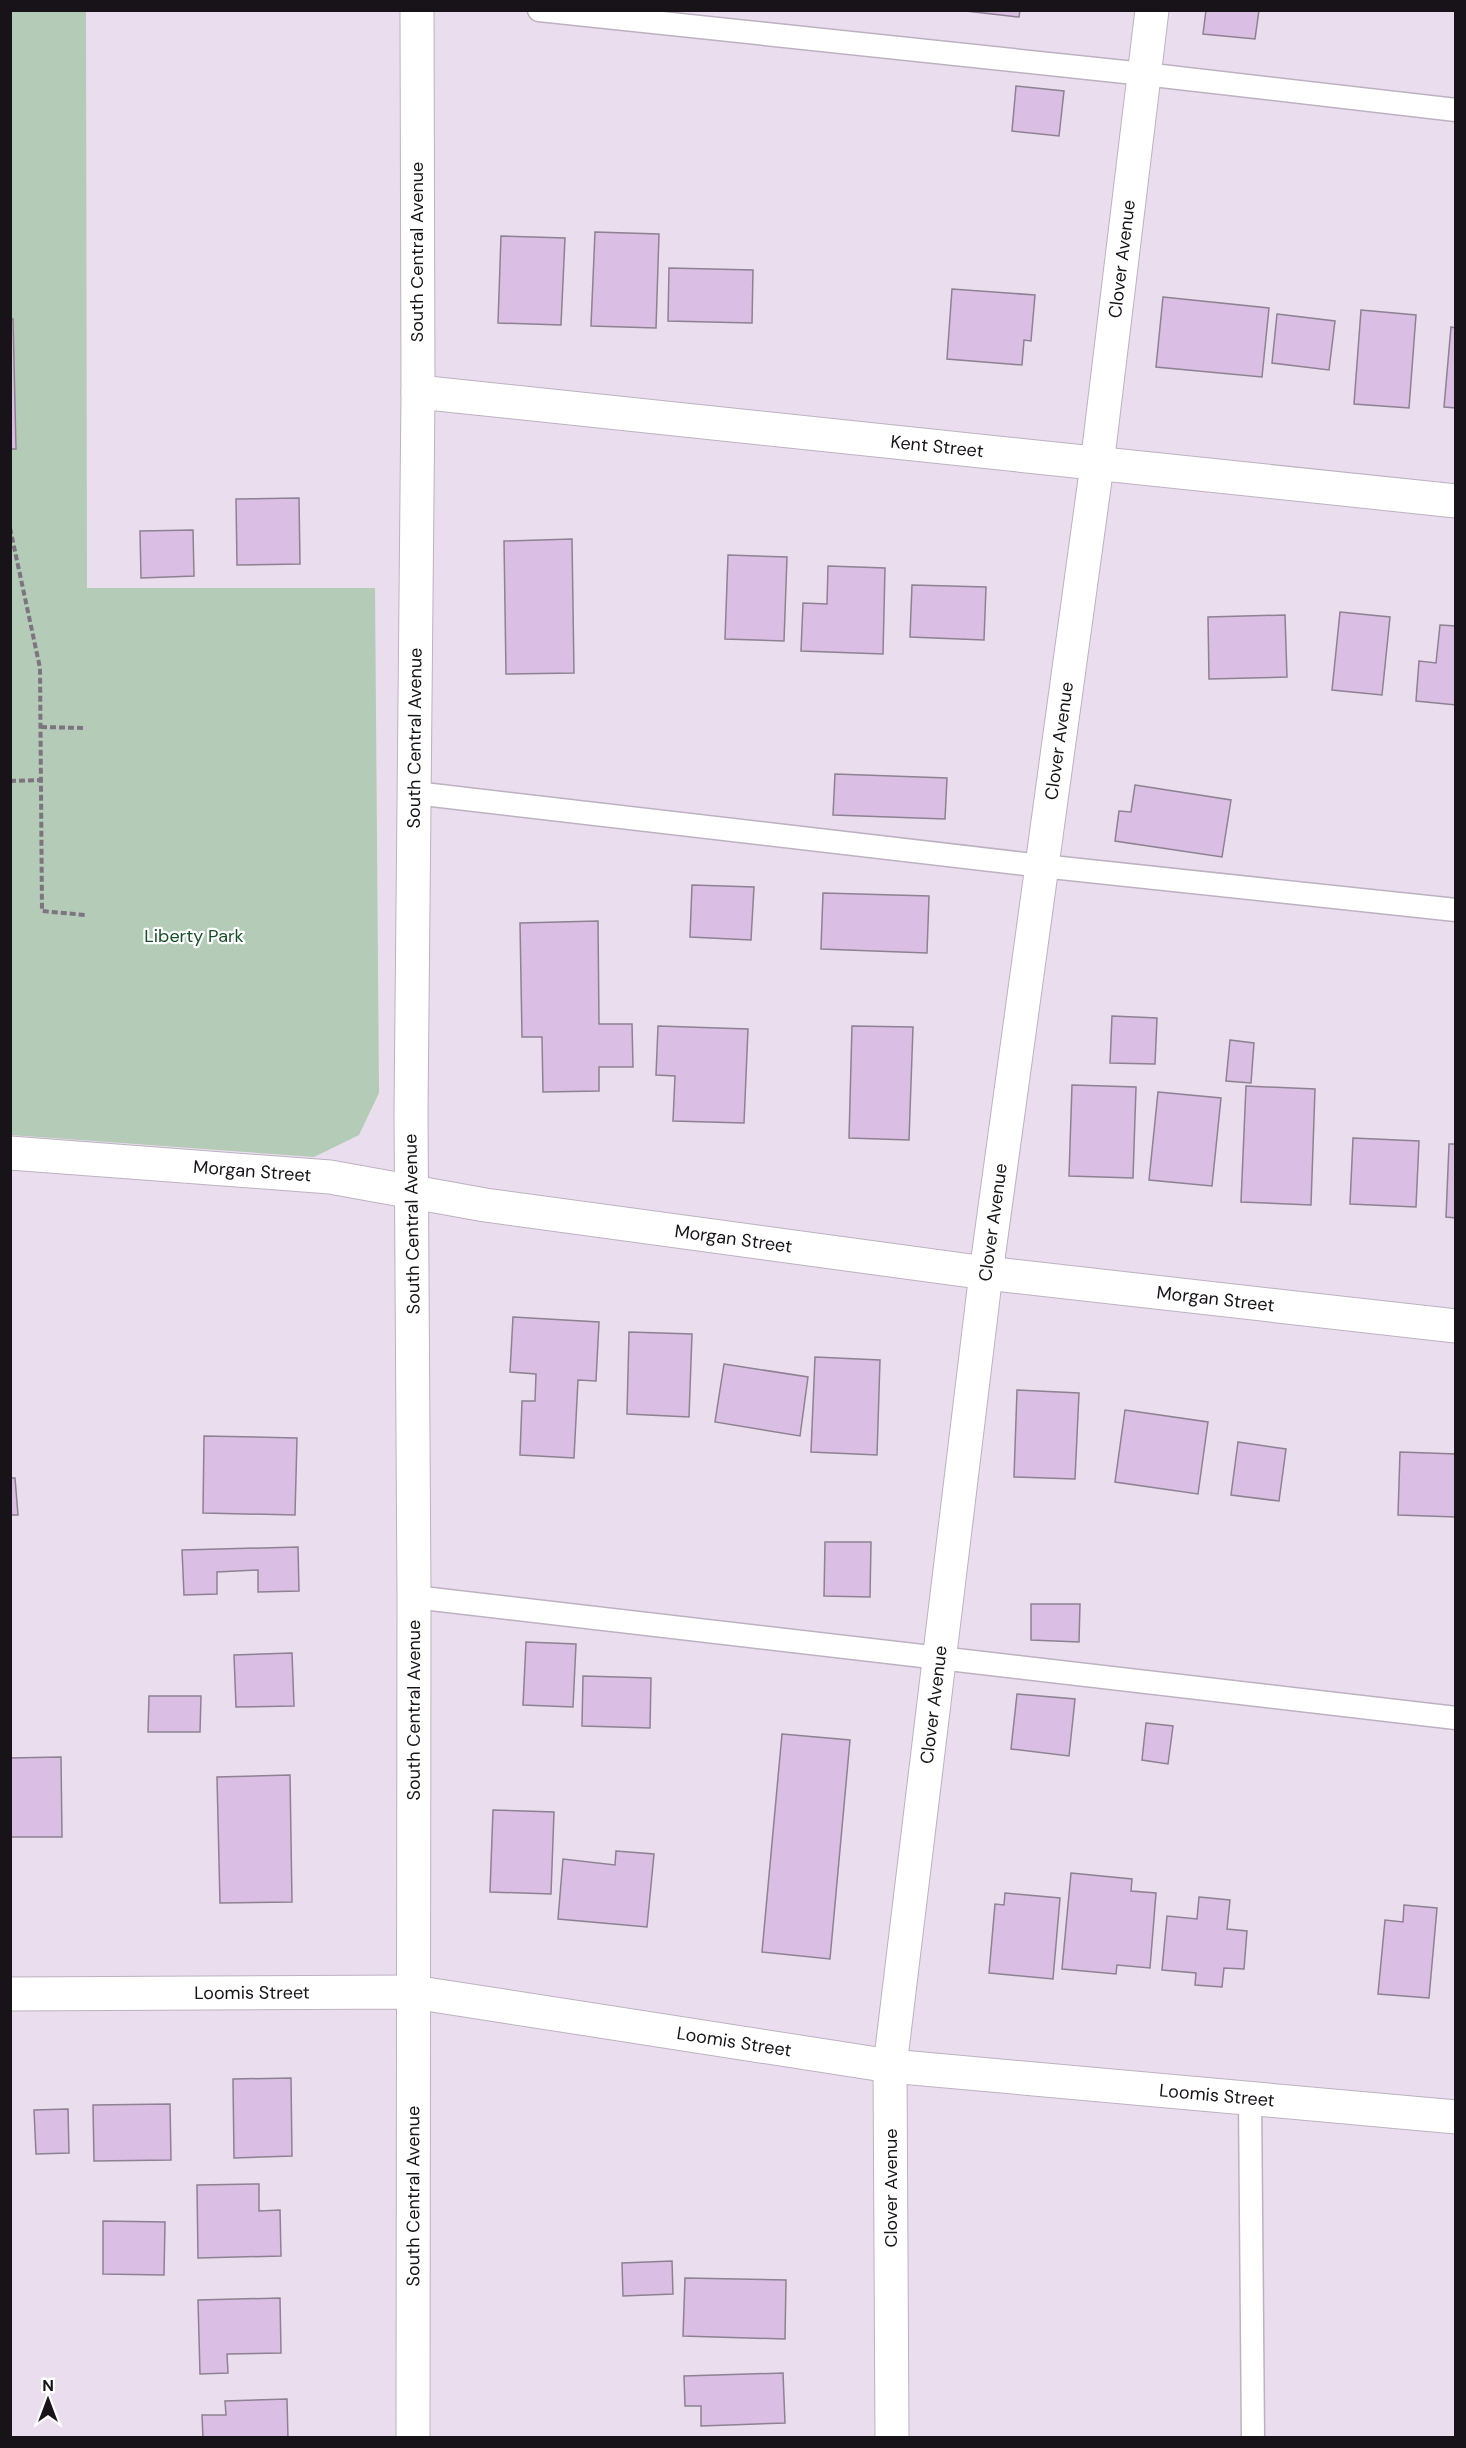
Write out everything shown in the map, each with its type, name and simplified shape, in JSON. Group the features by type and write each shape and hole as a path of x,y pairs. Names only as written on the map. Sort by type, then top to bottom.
{"street":[{"name":"South Central Avenue","path":"413,2438 414,1597 411,1191 418,392 417,10"},
{"name":"Clover Avenue","path":"892,2438 890,2066 986,1273 1096,465 1152,10"},
{"name":"Kent Street","path":"418,392 1455,501"},
{"name":"Morgan Street","path":"10,1153 330,1177 485,1206 986,1273 1455,1326"},
{"name":"Loomis Street","path":"10,1994 413,1992 890,2066 1455,2117"}],"lane":[{"path":"539,10 1144,74 1455,110"},
{"path":"415,793 1042,867 1455,910"},
{"path":"414,1597 1455,1718"},
{"path":"1250,2098 1253,2438"}],"path":[{"path":"10,528 40,669 42,911 86,915"},
{"path":"41,727 84,728"},
{"path":"10,781 41,780"}],"green space":[{"name":"Liberty Park","path":"10,11 86,11 87,588 375,588 379,1093 359,1135 314,1157 11,1135"}],"building":[{"path":"957,10 1020,10 1019,17"},
{"path":"1206,10 1259,10 1255,39 1203,34"},
{"path":"1016,86 1064,91 1059,136 1012,131"},
{"path":"595,232 659,234 656,328 591,326"},
{"path":"501,236 565,238 561,325 498,323"},
{"path":"669,268 753,270 752,323 668,321"},
{"path":"952,289 1035,295 1031,341 1024,340 1022,365 947,359"},
{"path":"1163,297 1269,308 1262,377 1156,367"},
{"path":"1361,310 1416,315 1409,408 1354,404"},
{"path":"1277,314 1335,321 1329,370 1272,363"},
{"path":"10,319 13,319 16,449 10,449"},
{"path":"1451,327 1456,328 1456,408 1444,407"},
{"path":"299,498 300,564 237,565 236,499"},
{"path":"193,530 194,576 141,578 140,531"},
{"path":"572,539 574,673 506,674 504,541"},
{"path":"728,555 787,557 784,641 725,639"},
{"path":"828,566 885,568 883,654 801,651 803,603 827,604"},
{"path":"912,585 986,587 984,640 910,637"},
{"path":"1340,612 1390,617 1382,695 1332,690"},
{"path":"1285,615 1287,677 1209,679 1208,617"},
{"path":"1440,625 1456,626 1456,705 1416,701 1419,661 1436,663"},
{"path":"835,774 947,778 945,819 833,815"},
{"path":"1135,785 1231,800 1222,857 1115,841 1119,811 1131,812"},
{"path":"692,885 754,887 751,940 690,937"},
{"path":"823,893 929,896 927,953 821,949"},
{"path":"598,921 599,1024 632,1024 633,1067 599,1067 599,1091 543,1092 542,1037 522,1037 520,923"},
{"path":"1112,1016 1157,1018 1155,1064 1110,1063"},
{"path":"658,1026 748,1029 744,1123 673,1121 675,1076 656,1075"},
{"path":"852,1026 913,1027 909,1140 849,1138"},
{"path":"1230,1040 1254,1043 1251,1083 1226,1081"},
{"path":"1072,1085 1136,1087 1133,1178 1069,1176"},
{"path":"1246,1086 1315,1089 1311,1205 1241,1202"},
{"path":"1158,1092 1221,1098 1212,1186 1149,1180"},
{"path":"1353,1138 1419,1141 1416,1207 1350,1204"},
{"path":"1449,1144 1456,1144 1456,1218 1446,1217"},
{"path":"513,1317 599,1322 596,1381 578,1380 574,1458 520,1455 522,1401 535,1401 536,1374 510,1372"},
{"path":"629,1332 692,1334 689,1417 627,1414"},
{"path":"815,1357 880,1360 877,1455 811,1452"},
{"path":"724,1364 808,1377 800,1436 715,1422"},
{"path":"1017,1390 1079,1393 1075,1479 1014,1477"},
{"path":"1125,1410 1208,1422 1198,1494 1115,1482"},
{"path":"204,1436 297,1438 295,1515 203,1513"},
{"path":"1238,1442 1286,1449 1279,1501 1231,1495"},
{"path":"1400,1452 1456,1454 1456,1517 1398,1515"},
{"path":"10,1478 15,1478 18,1515 10,1515"},
{"path":"825,1542 871,1542 870,1597 824,1596"},
{"path":"298,1547 299,1591 258,1592 258,1570 217,1572 217,1594 184,1595 182,1550"},
{"path":"1031,1604 1080,1604 1079,1642 1031,1640"},
{"path":"526,1642 576,1644 573,1707 523,1705"},
{"path":"292,1653 294,1706 236,1707 234,1655"},
{"path":"583,1676 651,1678 650,1728 582,1726"},
{"path":"1017,1694 1075,1699 1069,1756 1011,1749"},
{"path":"149,1696 201,1696 200,1732 148,1732"},
{"path":"1146,1723 1173,1726 1168,1764 1142,1760"},
{"path":"782,1734 850,1740 830,1959 762,1952"},
{"path":"61,1757 62,1837 10,1837 10,1758"},
{"path":"290,1775 292,1902 220,1903 217,1777"},
{"path":"493,1810 554,1812 551,1894 490,1892"},
{"path":"616,1851 654,1854 647,1927 558,1919 563,1859 615,1865"},
{"path":"1071,1873 1132,1879 1131,1891 1156,1893 1150,1968 1117,1965 1116,1974 1062,1969"},
{"path":"1005,1893 1060,1898 1053,1979 989,1973 995,1904 1004,1905"},
{"path":"1199,1897 1230,1900 1227,1929 1247,1931 1244,1969 1224,1968 1222,1987 1195,1985 1196,1973 1162,1970 1167,1916 1197,1919"},
{"path":"1404,1905 1437,1908 1429,1998 1378,1994 1385,1920 1403,1922"},
{"path":"291,2078 292,2156 234,2158 233,2079"},
{"path":"170,2104 171,2160 94,2161 93,2105"},
{"path":"68,2109 69,2153 36,2154 34,2110"},
{"path":"259,2184 259,2211 280,2210 281,2256 198,2258 197,2185"},
{"path":"103,2221 165,2222 164,2275 103,2274"},
{"path":"672,2261 673,2294 623,2296 622,2263"},
{"path":"685,2278 786,2280 785,2339 683,2336"},
{"path":"280,2298 281,2353 227,2354 228,2373 200,2374 198,2300"},
{"path":"783,2373 785,2423 701,2426 701,2406 685,2406 684,2376"},
{"path":"287,2399 288,2438 203,2438 202,2415 226,2415 225,2401"}]}
